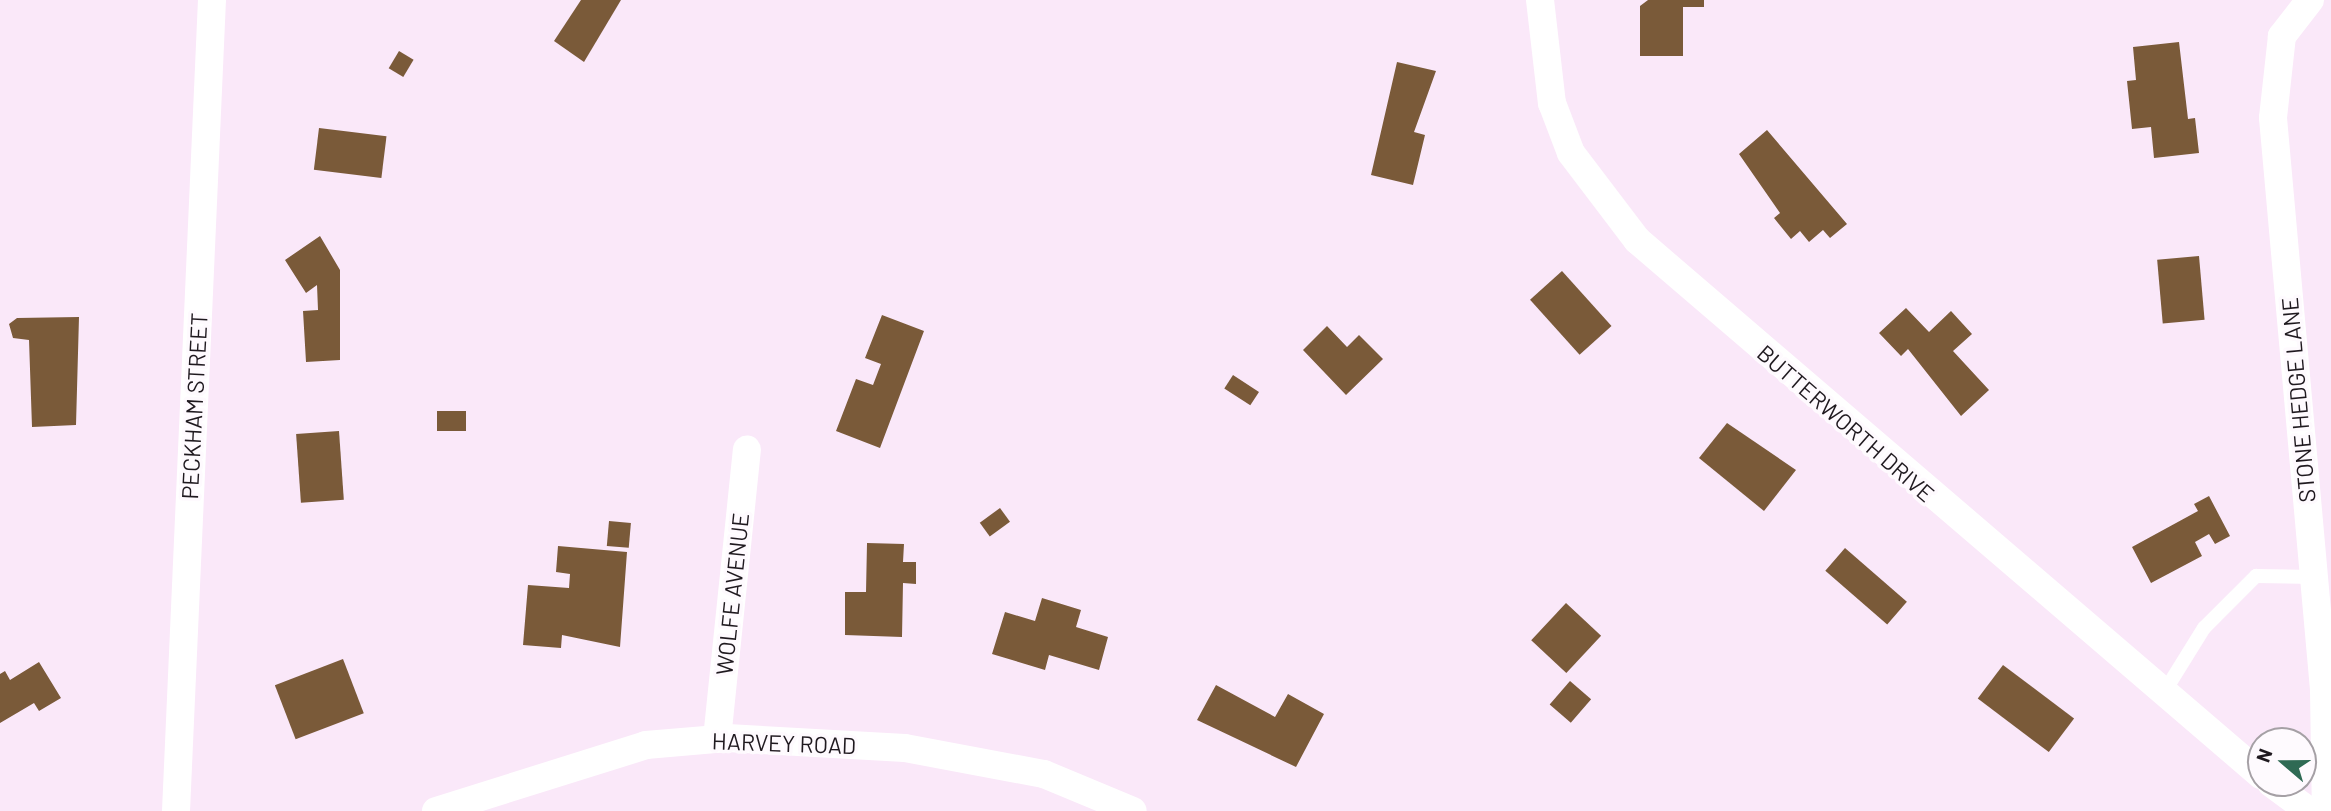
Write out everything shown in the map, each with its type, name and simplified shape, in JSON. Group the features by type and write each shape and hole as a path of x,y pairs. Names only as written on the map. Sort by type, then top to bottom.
{"street":[{"name":"PECKHAM STREET","path":"176,811 212,0"},
{"name":"BUTTERWORTH DRIVE","path":"1540,0 1552,103 1572,153 1602,200 1674,276 2247,763"},
{"name":"STONE HEDGE LANE","path":"2310,0 2282,36 2273,118 2314,577 2326,811"},
{"name":"WOLFE AVENUE","path":"717,739 747,450"},
{"name":"HARVEY ROAD","path":"436,811 646,745 717,739 905,748 1044,775 1133,811"},
{"path":"2290,797 2309,811"}],"lane":[{"path":"2163,694 2204,628 2256,576 2314,577"}],"building":[{"path":"581,0 621,0 584,62 554,41"},
{"path":"1648,0 1704,0 1704,7 1683,7 1683,56 1640,56 1640,6"},
{"path":"2179,42 2188,119 2195,118 2199,153 2154,158 2151,127 2132,129 2127,81 2136,80 2133,47"},
{"path":"399,51 414,60 403,77 389,68"},
{"path":"1397,62 1436,71 1414,132 1425,135 1413,185 1371,175"},
{"path":"319,128 386,136 381,178 314,170"},
{"path":"1767,130 1847,224 1830,238 1823,230 1809,242 1800,231 1791,239 1774,218 1780,213 1739,154"},
{"path":"320,236 340,270 340,360 306,362 303,311 318,310 317,285 306,293 285,260"},
{"path":"2199,256 2205,320 2163,323 2157,260"},
{"path":"1562,271 1612,326 1580,355 1530,300"},
{"path":"1906,308 1929,332 1951,311 1972,334 1953,351 1989,390 1961,416 1908,349 1901,356 1879,333"},
{"path":"882,315 924,331 880,448 836,431 856,379 873,385 881,364 865,358"},
{"path":"79,317 76,425 32,427 29,340 13,338 9,324 17,318"},
{"path":"1327,326 1347,347 1359,335 1383,359 1346,395 1303,350"},
{"path":"1233,375 1259,392 1250,405 1224,388"},
{"path":"437,411 466,411 466,431 437,431"},
{"path":"1727,423 1796,470 1764,511 1699,458"},
{"path":"339,431 344,500 301,503 296,434"},
{"path":"2209,496 2230,536 2215,544 2209,534 2195,542 2202,556 2151,583 2132,547 2198,511 2194,504"},
{"path":"1000,508 1010,522 990,536 980,523"},
{"path":"609,521 631,523 629,548 607,546"},
{"path":"867,543 904,544 903,562 916,562 916,584 903,583 902,637 845,635 845,592 866,592"},
{"path":"558,546 627,552 620,647 562,635 561,648 523,645 528,585 569,588 570,574 556,572"},
{"path":"1845,548 1907,602 1887,624 1825,571"},
{"path":"1042,598 1081,610 1076,627 1108,637 1099,670 1049,655 1045,670 992,654 1005,612 1035,621"},
{"path":"1566,603 1601,636 1566,673 1531,640"},
{"path":"343,659 364,713 296,739 275,685"},
{"path":"39,662 61,698 39,711 34,703 0,723 0,674 5,671 10,680"},
{"path":"2003,665 2074,719 2049,752 1978,699"},
{"path":"1570,681 1591,699 1571,723 1550,704"},
{"path":"1216,685 1275,717 1288,694 1324,714 1296,767 1197,720"}]}
